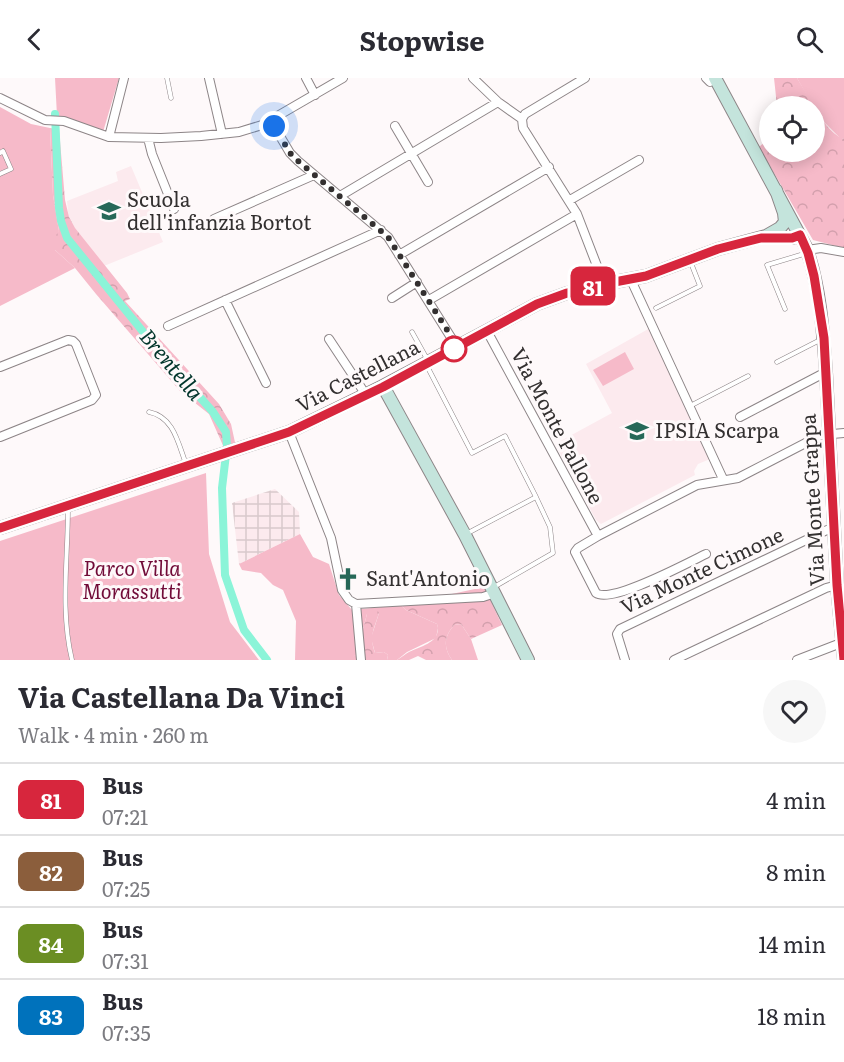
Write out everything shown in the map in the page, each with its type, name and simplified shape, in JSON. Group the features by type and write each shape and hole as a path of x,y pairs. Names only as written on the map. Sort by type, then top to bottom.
{"main road":[{"path":"710,79 776,190"},
{"name":"Via Monte Grappa","path":"776,190 807,251 814,276 824,338 837,585 841,608 841,643 844,660"},
{"name":"Via Castellana","path":"0,528 289,432 383,387 537,304 567,293 646,276 718,249 761,238 778,230 784,222 784,213 776,190"},
{"name":"Via Castellana","path":"761,238 792,238 800,235"},
{"path":"383,387 465,535 528,660"}],"street":[{"path":"109,137 124,78"},
{"path":"209,78 222,134"},
{"path":"306,78 315,95"},
{"path":"0,98 45,120 64,121 109,137 148,138 222,134 238,132 271,121 343,78"},
{"path":"473,78 498,102 516,117 522,119"},
{"path":"585,78 525,114 522,119 523,128 577,214 604,284"},
{"path":"340,196 498,102"},
{"path":"271,121 290,153 388,237 458,347"},
{"path":"395,126 428,182"},
{"path":"148,138 174,209"},
{"path":"570,200 639,160"},
{"path":"399,255 549,167"},
{"path":"214,219 314,175"},
{"path":"429,300 577,214"},
{"path":"168,326 381,230"},
{"path":"807,251 821,249 844,252"},
{"path":"631,280 723,479"},
{"path":"392,298 417,282"},
{"path":"225,300 266,383"},
{"name":"Via Monte Pallone","path":"488,331 598,536"},
{"path":"328,339 366,395"},
{"path":"0,367 68,340 73,341 96,395 92,400 0,437"},
{"path":"740,417 826,372"},
{"path":"289,432 331,538 342,590 349,600 356,604 483,597 494,591"},
{"path":"706,554 620,594 600,596 596,593 575,552 598,536 697,485 738,478 821,435 844,433"},
{"name":"Via Monte Cimone","path":"625,660 617,632 620,629 835,528"},
{"path":"674,660 826,588 837,585"},
{"path":"356,604 361,660"},
{"path":"797,660 841,643"}],"lane":[{"path":"167,78 171,98"},
{"path":"0,153 3,151 11,169 0,174"},
{"path":"785,309 767,265 807,251"},
{"path":"656,308 700,286 689,260"},
{"path":"412,332 472,453 505,436 537,497 549,527 554,553 494,591"},
{"path":"777,362 824,338"},
{"path":"690,406 747,376"},
{"path":"149,412 161,414 172,426 187,467"},
{"path":"465,535 537,497"},
{"path":"68,506 66,591 69,649 72,660"}],"shaded area":[{"name":"Scuola dell'infanzia Bortot","path":"131,166 163,242 99,268 69,221 67,201 118,181 116,172"},
{"name":"IPSIA Scarpa","path":"650,328 710,459 698,464 694,471 695,475 601,524 596,520 555,444 612,413 586,364"},
{"path":"275,489 299,512 300,534 239,564 232,503"}],"green space":[{"path":"55,78 119,78 103,132 57,116"},
{"path":"774,78 797,78 808,96 776,96"},
{"path":"797,78 844,78 844,139 840,138 825,123 825,96 807,96"},
{"path":"0,107 31,124 50,128 53,195 59,231 55,250 75,268 0,306"},
{"path":"825,122 831,130 844,139 844,248 813,240 768,162 825,162"},
{"path":"50,128 59,129 65,200 69,217 75,228 127,293 130,299 125,301 219,404 231,424 236,447 225,450 209,414 180,391 75,268 55,250 52,241 59,231 53,195"},
{"path":"625,352 634,369 603,386 593,370"},
{"name":"Parco Villa Morassutti","path":"206,473 209,554 230,622 259,660 0,660 0,541"},
{"path":"300,534 313,557 329,564 339,595 352,610 401,605 406,610 437,624 436,638 407,652 397,660 387,660 388,655 384,652 375,653 371,638 379,613 367,614 356,655 348,660 295,660 296,621 283,590 273,585 261,573 242,570 239,564"},
{"path":"484,587 502,625 471,639 461,624 454,625 446,642 447,651 452,660 426,660 418,656 409,660 397,660 430,642 437,635 438,630 437,624 406,610 401,605"},
{"path":"376,608 379,613 373,633 373,647 375,653 384,652 388,655 387,660 344,660 356,655 367,614"},
{"path":"461,624 471,639 478,660 452,660 449,655 446,646 448,634 454,625"}],"waterway":[{"name":"Brentella","path":"55,114 59,208 67,238 153,344 213,412 226,432 227,446 222,488 225,575 244,630 267,660"}],"bus line":[{"name":"81","path":"0,528 289,432 383,387 537,304 567,293 646,276 718,249 761,238 792,238 800,235 814,276 824,338 837,585 844,660"}],"place":[{"name":"Scuola dell'infanzia Bortot","path":"109,211"},
{"name":"IPSIA Scarpa","path":"637,431"},
{"name":"Sant'Antonio","path":"348,579"}],"route":[{"path":"274,126 290,153 298,161 388,237 458,347 454,349"}]}
